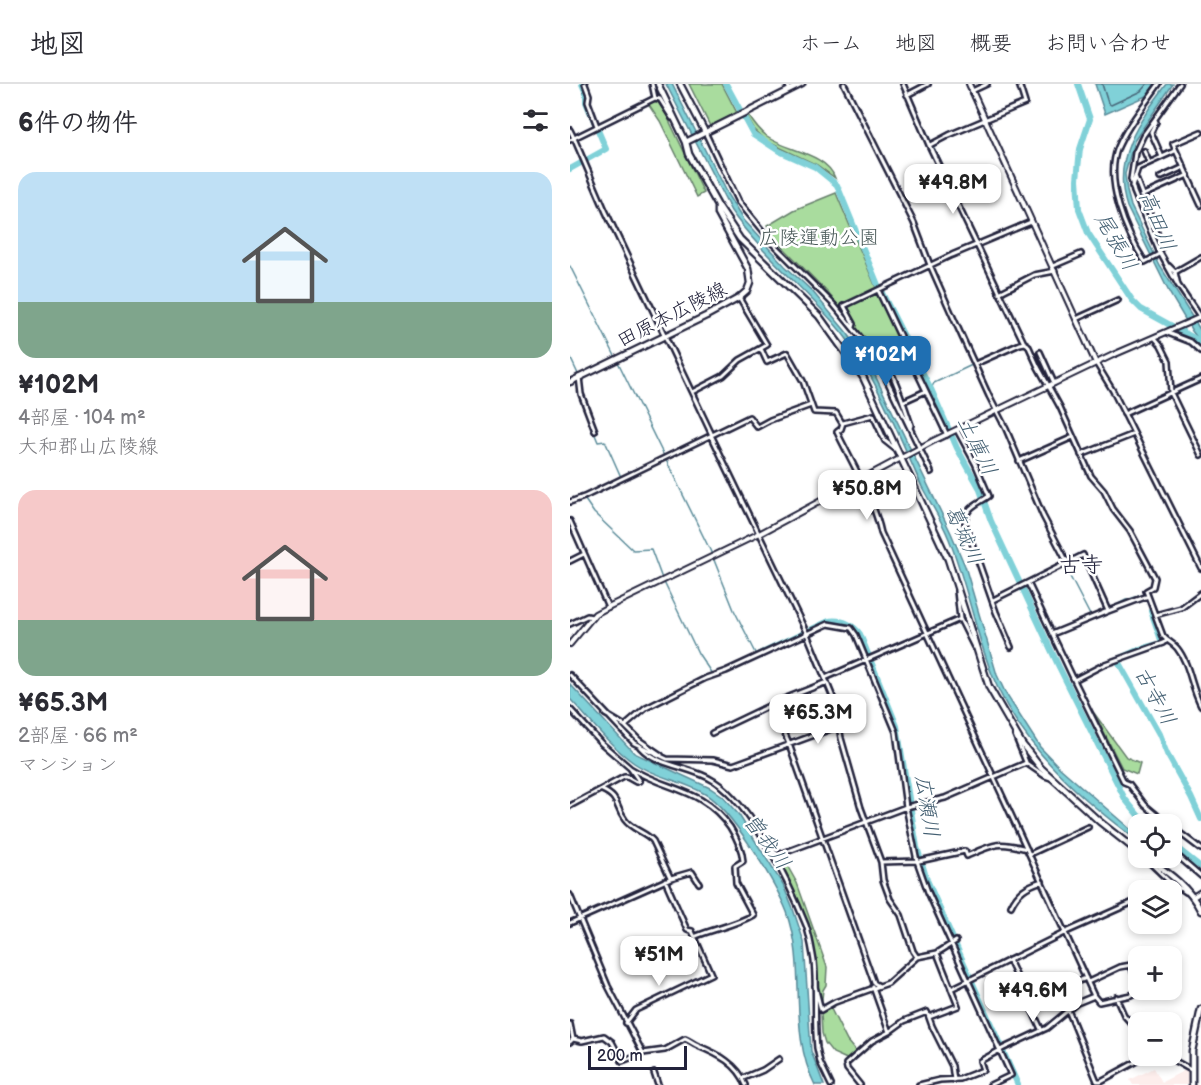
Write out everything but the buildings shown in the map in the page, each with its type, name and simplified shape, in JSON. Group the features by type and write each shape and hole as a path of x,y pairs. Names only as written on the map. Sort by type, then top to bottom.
{"main road":[{"name":"田原本広陵線","path":"570,382 739,298 747,291 750,284 748,269 718,214 718,206 689,154 687,141 658,84"},
{"path":"680,84 703,133"},
{"path":"687,141 802,84"},
{"path":"718,206 740,239 807,303 863,377 941,543 957,585 989,687 1014,730 1035,761 1100,822 1128,844"},
{"path":"1160,868 1176,879 1193,897 1201,911"},
{"path":"1192,1085 1194,1034 1201,1009"}],"street":[{"path":"585,84 589,95 588,102 597,126"},
{"path":"652,84 655,98"},
{"path":"787,84 790,90"},
{"path":"844,84 914,223 930,265 989,396 1067,562"},
{"path":"903,84 999,293 1021,338 1028,345 1060,407 1091,476 1104,491 1113,509 1130,531 1155,578 1153,587 1146,591 1167,641 1177,647 1201,706"},
{"path":"909,94 928,84"},
{"path":"969,84 1096,363 1201,568"},
{"path":"972,91 987,84"},
{"path":"931,144 1025,103 1020,84"},
{"path":"1135,176 1161,248 1159,253 1145,262 1123,220 1116,190 1115,168 1117,149 1160,84"},
{"path":"570,644 592,617 608,607 759,534 946,435 1096,363 1200,318 1159,253 1132,186 1135,153 1143,136 1180,84"},
{"path":"572,139 655,98 660,99 678,127"},
{"path":"1155,120 1151,132 1162,157"},
{"path":"570,130 604,210 806,632 841,717 842,721 839,726 841,738 866,822 881,862 883,880 890,899 901,915 917,957"},
{"path":"1201,132 1173,144 1201,205"},
{"path":"703,133 738,202 769,240 825,295 865,343 881,368 931,472"},
{"path":"1144,151 1149,162"},
{"path":"1132,186 1138,168 1175,151"},
{"path":"1160,178 1184,167"},
{"path":"1141,195 1188,175"},
{"path":"853,328 854,324 844,306 976,244 1031,222"},
{"path":"999,293 1034,275 1054,269 1081,254"},
{"path":"1175,272 1201,257"},
{"path":"1165,263 1175,272 1178,285"},
{"path":"878,290 946,435"},
{"path":"692,392 723,376 740,360 767,345 739,298"},
{"path":"1076,319 1118,300"},
{"path":"1169,332 1185,338 1201,351"},
{"path":"1155,338 1169,361 1171,393 1201,455"},
{"path":"865,343 870,345 887,363 904,401 911,425 909,428"},
{"path":"975,363 1024,343"},
{"path":"880,355 903,344"},
{"path":"761,350 767,362 787,353 803,381 811,405 816,412 836,413 843,423"},
{"path":"1040,352 1055,384"},
{"path":"579,377 583,403 595,431"},
{"path":"1124,414 1201,380"},
{"path":"904,401 926,391"},
{"path":"570,502 749,417 757,427 811,405"},
{"path":"843,423 873,415 885,441 897,450"},
{"path":"843,423 837,432 879,523 881,533 1094,996 1099,1002 1128,995"},
{"path":"957,430 983,479 989,496 970,508 965,515 965,523 1011,647"},
{"path":"1081,454 1134,434"},
{"path":"1019,461 1073,437"},
{"path":"570,521 608,607"},
{"path":"570,561 584,555"},
{"path":"993,600 1083,555 1108,611"},
{"path":"1027,583 1124,782 1129,784 1145,805 1156,814"},
{"path":"957,585 960,619 976,650"},
{"path":"1155,615 1181,608 1201,593"},
{"path":"1052,634 1148,596"},
{"path":"570,624 587,616 592,617"},
{"path":"712,733 868,659 960,619"},
{"path":"625,726 646,708 806,632 828,624 851,628 868,659 896,732 907,806 928,892 953,942 1011,1075 990,1085"},
{"path":"1074,680 1105,664 1167,641"},
{"path":"570,675 605,714 654,758 713,780 733,796 766,845 787,882 806,925 814,961 817,1048 820,1062 831,1085"},
{"path":"772,704 824,838 841,894 874,983 879,986"},
{"path":"570,709 602,743 630,768 639,774 705,801 726,821 739,842 743,861 735,866 736,883 753,915 741,922 719,927 694,937"},
{"path":"605,714 625,726 639,740 678,766"},
{"path":"640,747 667,759 713,760 733,765 839,726"},
{"path":"1014,730 1026,763 1053,779"},
{"path":"766,845 778,855 907,806 945,798 1026,763"},
{"path":"570,806 626,777 638,781 639,779 630,768"},
{"path":"602,790 615,798 627,823 650,836 671,878"},
{"path":"1030,854 1088,827"},
{"path":"1182,835 1201,849"},
{"path":"881,862 919,861 965,851 967,856 993,844 1001,843 1027,849"},
{"path":"1182,860 1201,876"},
{"path":"1156,868 1168,880"},
{"path":"570,923 671,878 692,872 699,883"},
{"path":"626,1023 636,1010 711,974 692,932 687,930 665,880"},
{"path":"1011,906 1017,894 1042,881"},
{"path":"1182,889 1193,897 1201,892"},
{"path":"570,895 608,986 643,1053"},
{"path":"951,989 1065,932 1128,904"},
{"path":"815,984 821,1010 835,1002 888,983 917,957 937,953 953,942"},
{"path":"930,1017 958,1006 937,953"},
{"path":"1009,960 1041,1030"},
{"path":"1088,982 1128,966"},
{"path":"1028,1002 1086,978"},
{"path":"873,987 889,1032"},
{"path":"919,1085 954,1080 984,1070 980,1061 1041,1030 1077,1004 1094,996"},
{"path":"1116,997 1128,1020"},
{"path":"1068,1010 1097,1081 1129,1066"},
{"path":"860,1085 846,1069 846,1064 872,1041 904,1021 927,1012 952,1066 954,1080"},
{"path":"570,1024 572,1041 604,1036 612,1042 622,1061 643,1053 665,1050 688,1039 727,1061 743,1078 746,1085"},
{"path":"743,1078 763,1070 779,1059"},
{"path":"1182,1065 1191,1070"},
{"path":"654,1073 658,1085"}],"shaded area":[{"path":"1154,1068 1162,1082 1185,1070 1188,1073 1189,1085 1133,1085 1130,1080"}],"green space":[{"path":"689,84 722,84 737,113 710,126"},
{"path":"653,101 659,103 666,114 704,193 697,197 660,121 648,103"},
{"path":"748,115 767,137 815,158 830,170 835,178 817,165 766,141 754,130 746,116"},
{"name":"広陵運動公園","path":"836,193 877,290 905,344 880,357 828,293 776,240 767,226 794,210"},
{"path":"1094,713 1126,757 1140,763 1137,774 1122,768"},
{"path":"775,853 784,862 784,860 797,883 827,967 821,1008 809,931 801,906"},
{"path":"830,1007 847,1041 857,1053 849,1060 833,1053 825,1043 821,1013"}],"water":[{"path":"666,84 672,84 727,194 743,220 785,266 812,291 869,363 965,566 997,675 1006,694 1040,747 1060,768 1128,827 1128,833 1074,789 1054,769 1019,725 993,677 946,532 922,487 874,382 852,346 836,326 764,251 731,211"},
{"path":"1095,84 1155,84 1146,96 1105,114"},
{"path":"1167,84 1173,84 1134,141 1125,174 1127,191 1131,206 1160,266 1201,331 1201,343 1170,294 1127,207 1123,189 1125,157 1130,141"},
{"path":"570,684 634,753 710,788 722,796 739,815 783,885 804,942 811,1051 824,1085 815,1085 802,1043 796,956 787,912 773,883 751,847 727,815 705,794 688,785 642,768 617,749 570,699"}],"waterway":[{"name":"広瀬川","path":"570,169 606,149 586,102 586,93 582,84"},
{"name":"土庫川","path":"726,84 753,134 779,151 815,167 837,185 878,285 931,389 957,448 979,487 991,521 1059,667 1125,799 1137,814"},
{"path":"905,84 983,255"},
{"name":"尾張川","path":"1078,84 1090,119 1080,149 1077,179 1079,209 1088,233 1132,300 1141,309 1201,342"},
{"name":"広瀬川","path":"570,266 615,356"},
{"path":"997,284 1023,337 1021,342 1013,345"},
{"name":"広瀬川","path":"570,357 578,374"},
{"name":"広瀬川","path":"583,497 594,513 633,550 651,549 661,576 698,653 712,674 757,655 734,610 710,550 618,362"},
{"path":"931,389 934,383 974,364"},
{"name":"広瀬川","path":"577,383 579,390"},
{"name":"広瀬川","path":"587,415 598,442 605,441 621,477 588,493"},
{"path":"1065,567 1091,617"},
{"path":"1101,613 1126,600 1142,595 1146,598 1151,611"},
{"name":"古寺川","path":"1151,611 1162,643 1120,658 1119,663 1159,734 1201,819"},
{"name":"広瀬川","path":"760,654 829,621 847,623 860,634 897,726 917,847 927,880 1018,1085"},
{"name":"土庫川","path":"1182,852 1201,867"}],"district":[{"name":"古寺","path":"1081,565"}],"water label":[{"name":"高田川","path":"1157,221"},
{"name":"葛城川","path":"964,535"},
{"name":"曽我川","path":"767,842"}]}
